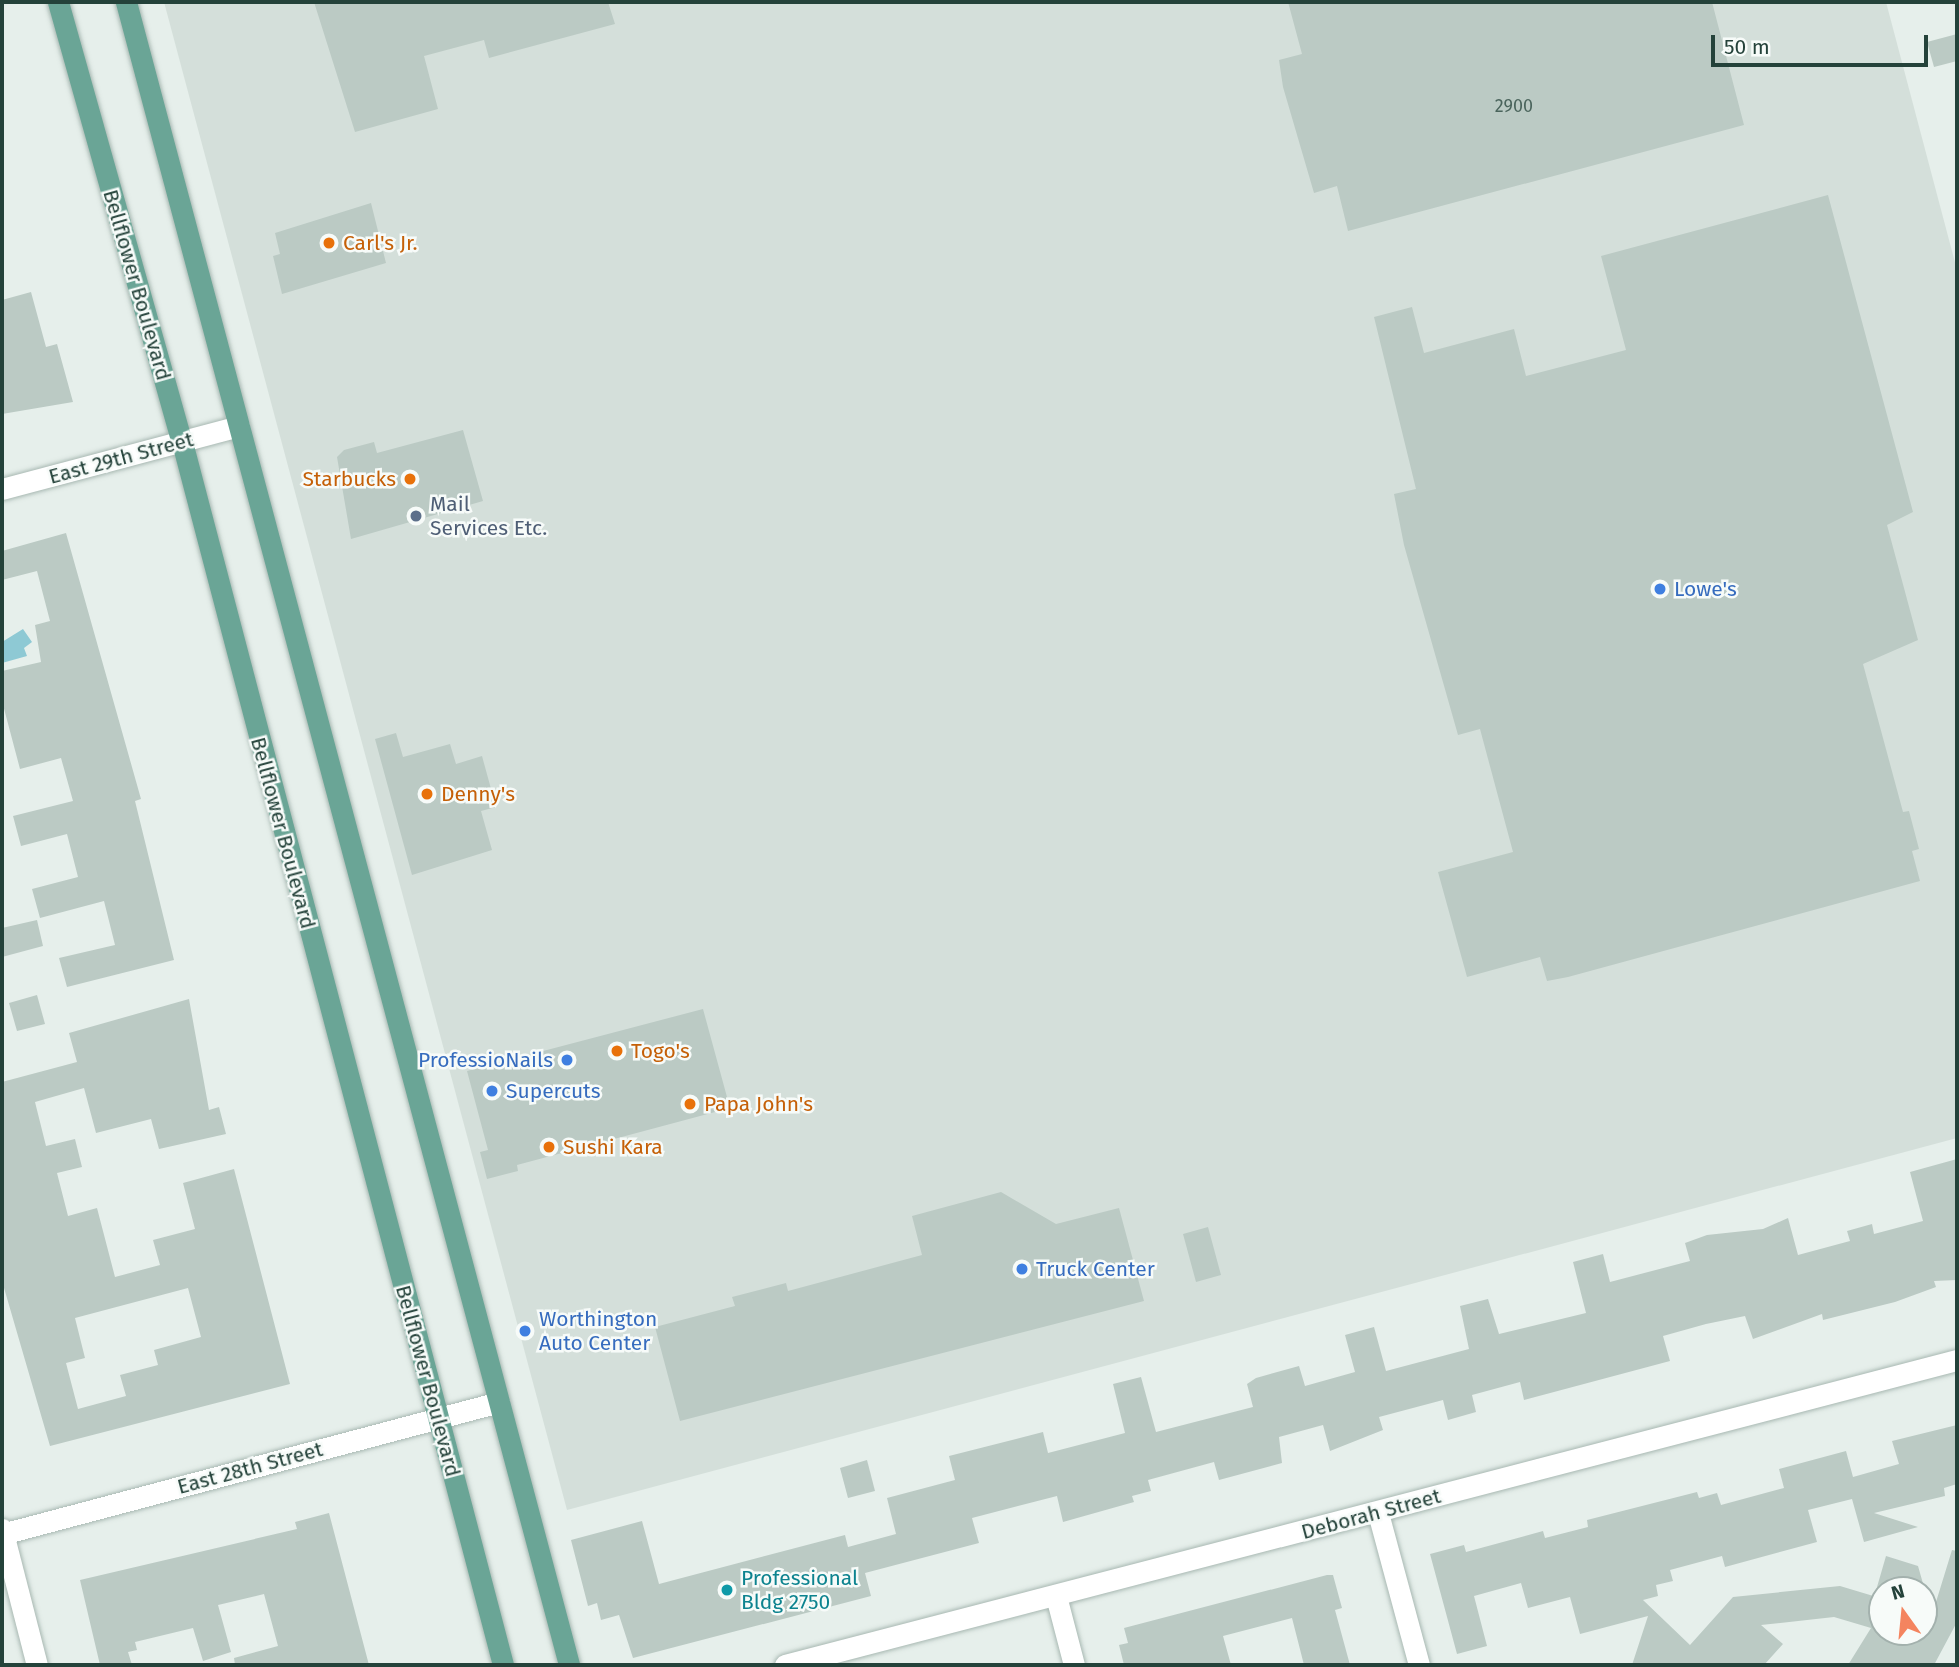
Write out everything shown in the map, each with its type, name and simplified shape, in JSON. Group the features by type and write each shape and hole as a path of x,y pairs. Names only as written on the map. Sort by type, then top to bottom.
{"main road":[{"name":"Bellflower Boulevard","path":"58,2 182,442 503,1665"},
{"path":"125,2 569,1665"}],"street":[{"name":"East 29th Street","path":"2,489 239,426"},
{"name":"Deborah Street","path":"785,1665 1378,1513 1957,1360"},
{"name":"East 28th Street","path":"2,1532 499,1402"},
{"path":"1378,1513 1419,1665"},
{"path":"2,1532 37,1665"},
{"path":"1056,1596 1074,1665"}],"shaded area":[{"path":"164,2 1886,2 1957,270 1957,1138 567,1510"}],"water":[{"path":"23,629 32,642 24,648 27,656 2,663 2,642"}],"building":[{"path":"314,2 608,2 615,24 489,58 484,40 424,56 438,109 355,132"},
{"path":"1288,2 1712,2 1744,125 1348,231 1337,186 1314,193 1283,87 1279,60 1302,54"},
{"path":"1957,34 1957,61 1934,67 1927,42"},
{"name":"Lowe's","path":"1828,195 1913,512 1887,525 1918,640 1863,664 1903,812 1909,811 1919,849 1912,851 1920,881 1568,977 1547,981 1540,957 1467,977 1438,872 1513,852 1480,729 1458,735 1404,545 1394,494 1416,489 1374,317 1412,307 1424,353 1514,329 1526,376 1626,350 1601,256"},
{"name":"Carl's Jr.","path":"371,203 386,263 282,294 273,256 280,254 275,233"},
{"path":"31,292 46,347 57,344 73,402 2,414 2,300"},
{"name":"Starbucks","path":"463,430 483,501 351,539 337,457 344,450 374,442 377,453"},
{"path":"66,533 141,799 135,801 174,960 67,987 59,958 115,945 104,901 40,918 32,889 78,877 67,834 21,846 13,816 73,801 61,758 20,769 2,701 2,671 41,662 35,625 50,621 37,571 2,580 2,551"},
{"name":"Denny's","path":"396,733 403,757 450,744 456,764 482,756 496,807 481,811 492,850 412,875 375,739"},
{"path":"37,920 43,946 2,957 2,928"},
{"path":"37,995 45,1024 17,1031 9,1003"},
{"path":"189,999 209,1110 219,1107 226,1134 159,1149 151,1119 96,1133 84,1088 35,1102 46,1146 75,1139 82,1167 57,1173 68,1216 97,1208 115,1277 160,1265 153,1240 195,1229 183,1183 234,1169 290,1384 50,1446 2,1281 2,1082 77,1062 69,1033","holes":["188,1288 201,1337 154,1350 158,1365 120,1375 126,1396 78,1409 66,1363 85,1358 75,1318"]},
{"path":"703,1009 730,1108 517,1165 518,1171 487,1179 480,1152 488,1150 467,1071"},
{"path":"1957,1159 1957,1280 1934,1281 1936,1287 1895,1302 1823,1320 1822,1314 1753,1339 1745,1316 1706,1324 1663,1336 1670,1361 1524,1400 1520,1382 1472,1395 1476,1412 1448,1420 1443,1400 1379,1417 1383,1430 1330,1451 1323,1425 1279,1437 1282,1463 1219,1480 1214,1462 1148,1480 1151,1491 1132,1496 1134,1502 1063,1522 1057,1496 972,1518 979,1543 865,1573 871,1596 633,1658 619,1615 601,1620 597,1603 588,1606 571,1540 642,1521 659,1584 845,1535 848,1547 896,1534 887,1498 955,1480 949,1456 1043,1432 1048,1453 1125,1433 1113,1384 1141,1377 1156,1432 1253,1407 1247,1384 1256,1378 1299,1366 1305,1386 1355,1372 1345,1335 1374,1327 1386,1371 1469,1349 1460,1306 1488,1299 1499,1334 1586,1313 1573,1262 1603,1254 1610,1282 1690,1261 1685,1243 1707,1235 1763,1229 1788,1218 1798,1255 1850,1241 1847,1231 1872,1224 1874,1234 1923,1221 1910,1172"},
{"path":"1001,1192 1056,1224 1119,1208 1144,1301 680,1421 655,1327 735,1306 732,1297 786,1283 788,1291 922,1255 912,1216"},
{"path":"1208,1227 1221,1275 1196,1282 1183,1234"},
{"path":"1957,1425 1957,1484 1944,1488 1945,1496 1874,1513 1918,1527 1864,1542 1852,1499 1808,1510 1817,1542 1725,1567 1722,1556 1670,1570 1673,1581 1656,1585 1658,1596 1643,1600 1690,1645 1733,1597 1840,1586 1868,1594 1868,1627 1834,1617 1761,1625 1783,1644 1764,1665 1632,1665 1648,1616 1580,1634 1570,1597 1528,1608 1521,1583 1474,1596 1487,1646 1457,1654 1430,1554 1464,1545 1466,1552 1543,1531 1545,1538 1588,1527 1587,1520 1697,1492 1699,1498 1717,1493 1721,1505 1784,1488 1779,1469 1846,1451 1853,1477 1899,1464 1892,1441"},
{"path":"867,1460 875,1491 848,1498 840,1468"},
{"path":"329,1513 369,1665 235,1665 234,1658 278,1646 264,1594 218,1605 231,1652 203,1661 193,1628 135,1642 137,1650 128,1652 132,1665 100,1665 80,1580 297,1529 295,1522"},
{"path":"1952,1550 1957,1551 1957,1622 1934,1665 1848,1665 1868,1633 1868,1646 1938,1646 1938,1596"},
{"path":"1886,1556 1918,1566 1921,1576 1880,1576"},
{"path":"1333,1575 1342,1608 1335,1610 1350,1665 1304,1665 1292,1618 1223,1636 1231,1665 1124,1665 1119,1645 1128,1643 1124,1628"}],"place":[{"name":"Carl's Jr.","path":"329,243"},
{"name":"Starbucks","path":"410,479"},
{"name":"Mail Services Etc.","path":"416,516"},
{"name":"Lowe's","path":"1660,589"},
{"name":"Denny's","path":"427,794"},
{"name":"Togo's","path":"617,1051"},
{"name":"ProfessioNails","path":"567,1060"},
{"name":"Supercuts","path":"492,1091"},
{"name":"Papa John's","path":"690,1104"},
{"name":"Sushi Kara","path":"549,1147"},
{"name":"Truck Center","path":"1022,1269"},
{"name":"Worthington Auto Center","path":"525,1331"},
{"name":"Professional Bldg 2750","path":"727,1590"}]}
